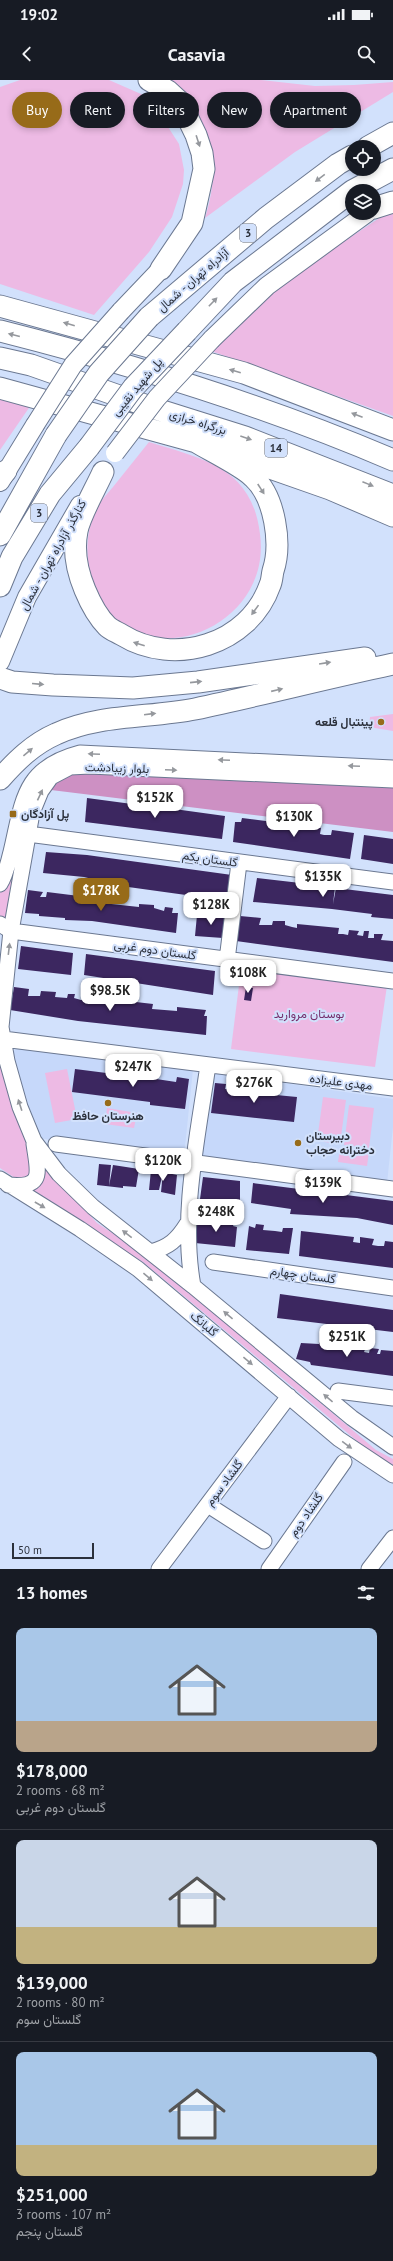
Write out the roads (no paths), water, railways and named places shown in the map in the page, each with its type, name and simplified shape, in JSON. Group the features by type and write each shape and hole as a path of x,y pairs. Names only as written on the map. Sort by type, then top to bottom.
{"highway":[{"path":"149,80 168,91 180,102 196,135 202,153 204,169 192,223 161,269"},
{"path":"380,140 393,132"},
{"name":"آزادراه تهران - شمال","path":"0,535 56,435 99,372 149,317 266,218 345,160"},
{"name":"3","path":"365,184 393,169"},
{"name":"پل شهید نقیبی","path":"0,586 12,557 50,494 89,447 133,388 186,330 233,282 345,196"},
{"path":"381,206 393,202"},
{"path":"6,305 244,373 387,427"},
{"path":"0,331 61,346 226,397 325,431 393,460"},
{"name":"بزرگراه خرازی","path":"0,358 31,365 156,409 245,437 393,495"},
{"path":"0,388 196,442 330,489 393,516"},
{"path":"102,472 77,529 76,549 77,566 82,585 97,614 107,626 132,642 154,648 176,651 212,644 243,625 255,612 270,585 277,560 275,523 268,500 254,477 196,442"},
{"path":"0,678 12,682 53,686 133,688 198,682 340,661 393,656"},
{"path":"0,779 16,762 39,742 72,727 122,718 194,709 393,664"}],"main road":[{"path":"381,204 393,197"},
{"name":"پل شهید نقیبی","path":"115,453 157,398 212,339 267,286 357,220"},
{"path":"2,477 73,366 121,311 161,269"},
{"name":"کنارگذر آزادراه تهران - شمال","path":"0,662 27,597 71,518 115,453"}],"street":[{"name":"بلوار زیبادشت","path":"0,884 7,869 22,800 28,788 46,767 60,758 80,753 393,768"},
{"name":"بلوار زیبادشت","path":"34,1141 20,1107 0,1027 6,927 32,813 41,791 52,777 70,767 90,766 393,780"},
{"name":"گلستان یکم","path":"28,834 239,863 393,882"},
{"path":"227,960 239,863"},
{"name":"گلستان دوم غربی","path":"6,927 227,960 393,981"},
{"name":"مهدی علیزاده","path":"3,1039 393,1088"},
{"path":"193,1286 188,1260 187,1224 208,1065"},
{"path":"3,1182 25,1186 31,1184 36,1179 37,1172 34,1141"},
{"name":"گلبانگ","path":"34,1141 59,1174 93,1207 193,1286 352,1418 393,1446"},
{"path":"56,1144 393,1189"},
{"name":"گلبانگ","path":"3,1182 80,1229 138,1269 339,1438 393,1475"},
{"path":"150,1252 166,1247 174,1241 187,1224"},
{"name":"گلستان چهارم","path":"212,1262 393,1288"},
{"path":"338,1391 393,1398"},
{"name":"گلشاد سوم","path":"159,1569 289,1396"},
{"name":"گلشاد دوم","path":"269,1569 344,1462"},
{"path":"208,1505 264,1541"},
{"path":"369,1569 393,1538"}],"place":[{"name":"پینتبال قلعه","path":"381,722"},
{"name":"پل آزادگان","path":"13,814"},
{"name":"هنرستان حافظ","path":"108,1103"},
{"name":"دبیرستان دخترانه حجاب","path":"298,1143"}],"park label":[{"name":"بوستان مروارید","path":"309,1014"}]}
